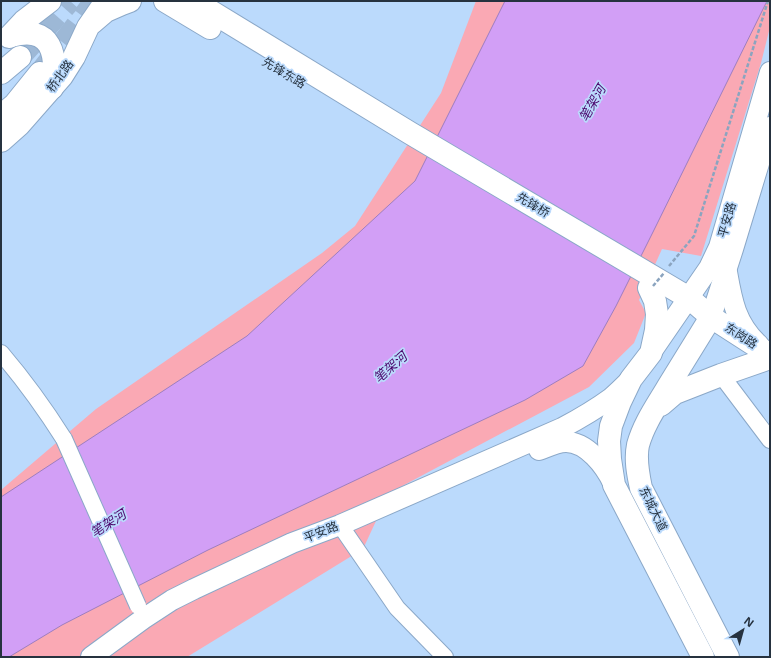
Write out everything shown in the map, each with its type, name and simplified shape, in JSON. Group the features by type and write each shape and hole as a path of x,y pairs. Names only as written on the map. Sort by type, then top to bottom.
{"main road":[{"name":"桥北路","path":"1,116 46,80 62,76 69,66 88,27 106,1"},
{"path":"88,27 106,11 130,1"},
{"name":"先锋东路","path":"165,1 407,139"},
{"name":"先锋东路","path":"194,1 407,139"},
{"path":"6,40 42,4"},
{"path":"6,40 21,33 30,32 37,34 44,39 51,49 54,64 54,74 46,80"},
{"path":"1,73 20,57"},
{"name":"桥北路","path":"1,141 19,124 46,80"},
{"name":"先锋桥","path":"407,139 655,281"},
{"path":"651,353 656,330 657,314 655,301 655,281"},
{"name":"东岗路","path":"655,281 685,303 711,317 770,354"},
{"name":"东城大道","path":"711,317 642,432 638,446 637,460 638,476 641,488 728,657"},
{"name":"东城大道","path":"651,353 632,379 620,402 611,426 609,441 614,485 704,657"},
{"path":"654,410 675,393 770,358"}],"street":[{"name":"平安路","path":"711,317 718,267 719,247 770,72"},
{"name":"平安路","path":"651,353 685,303 733,249 770,128"},
{"path":"655,281 688,283 697,280 718,267 742,324 752,338 770,354"},
{"path":"1,353 30,389 64,440 143,618"},
{"path":"721,375 770,440"},
{"name":"平安路","path":"91,657 143,618 177,610 202,596 562,428 607,401 632,379"},
{"name":"平安路","path":"344,530 548,446 566,442 585,448 600,461 608,472 614,485"},
{"path":"344,530 398,608 445,657"},
{"name":"平安路","path":"110,657 143,618"}],"path":[{"path":"655,281 694,236 768,1"}],"shaded area":[{"path":"476,1 770,1 770,27 761,63 701,256 662,249 639,300 646,313 634,343 589,387 389,493 363,549 187,657 1,657 1,490 96,409 322,253 355,226 441,93"}],"water":[{"name":"笔架河","path":"505,1 767,1 616,306 583,366 525,400 208,550 62,625 9,657 1,657 1,497 247,336 415,181"}],"tunnel":[{"path":"20,57 70,1"},
{"path":"43,69 95,1"}]}
